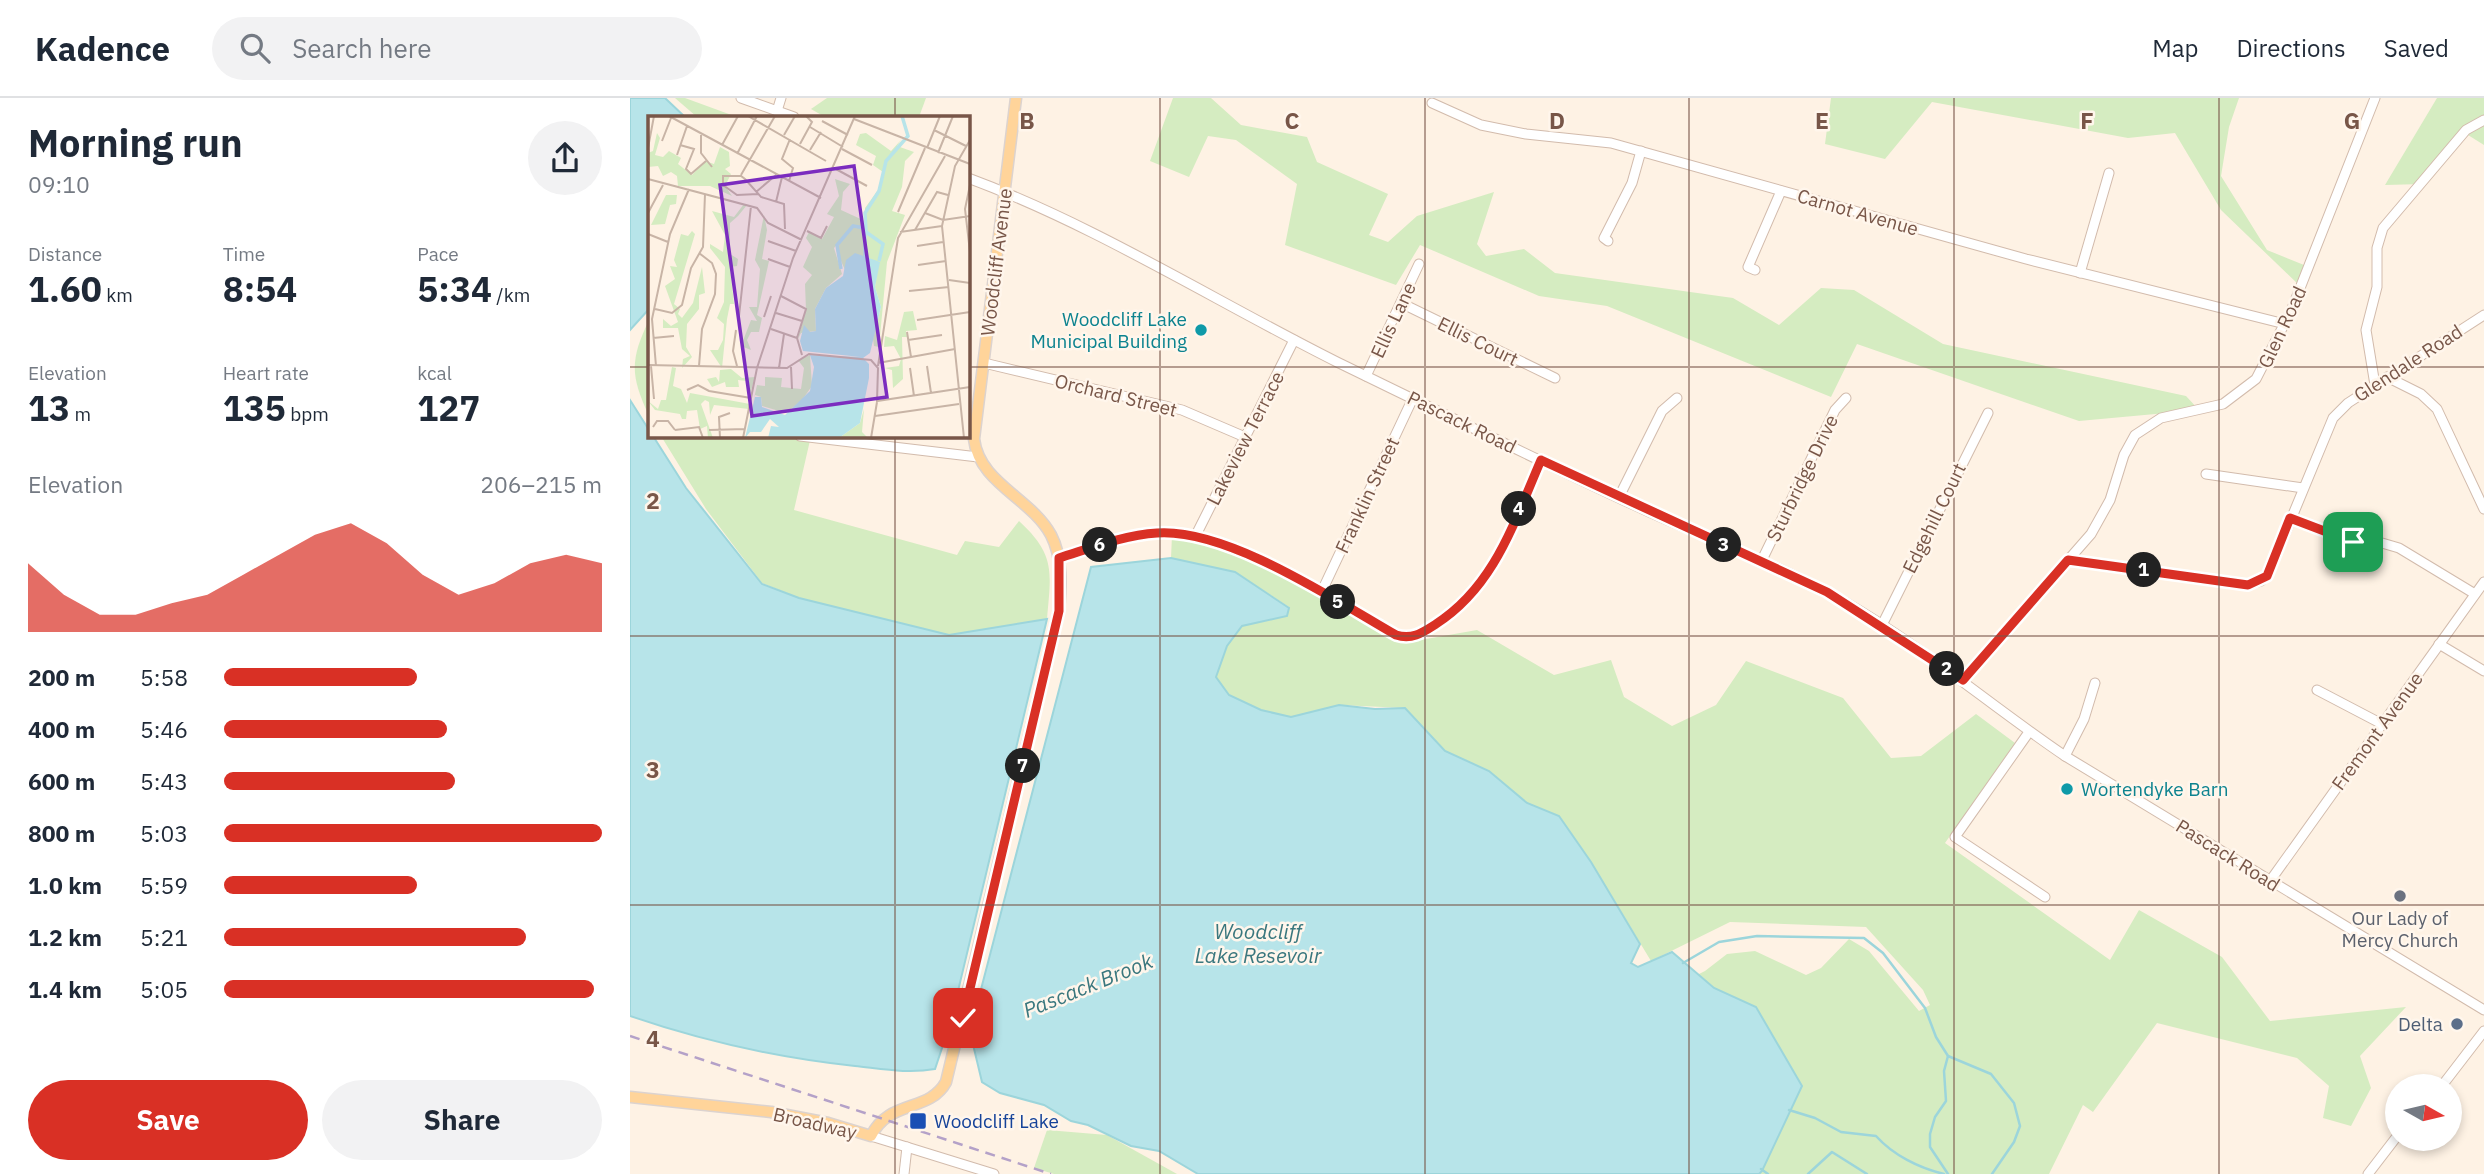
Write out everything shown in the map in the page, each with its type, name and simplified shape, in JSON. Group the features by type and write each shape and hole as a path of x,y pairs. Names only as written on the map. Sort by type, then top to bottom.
{"main road":[{"name":"Woodcliff Avenue","path":"978,457 975,424 1016,98"},
{"path":"871,1136 881,1119 888,1114 931,1098 942,1090 963,1018 1059,611 1059,558 1044,524 987,471 978,457"},
{"name":"Broadway","path":"630,1097 771,1112 828,1123 871,1136"}],"street":[{"path":"741,98 791,116"},
{"path":"777,111 780,98"},
{"name":"Glen Road","path":"1963,680 2100,520 2116,484 2124,455 2135,435 2151,422 2214,407 2247,389 2264,368 2285,324 2375,98"},
{"name":"Carnot Avenue","path":"1432,103 1462,119 1503,131 1586,138 1641,151 2080,273 2285,324"},
{"path":"2375,385 2366,330 2377,287 2377,248 2382,228 2466,131 2484,120"},
{"path":"1608,241 1604,238 1632,183 1641,151"},
{"path":"2080,273 2109,173"},
{"name":"Pascack Road","path":"970,179 1005,192 1366,376 1619,497 1827,592 1882,625 1963,680 2010,720 2065,756 2484,1010"},
{"path":"1755,270 1748,267 1781,191"},
{"name":"Ellis Lane","path":"1366,376 1419,264"},
{"name":"Ellis Court","path":"1401,303 1555,378"},
{"name":"Glendale Road","path":"2068,560 2255,584 2270,570 2333,418 2348,402 2484,315"},
{"name":"Lakeview Terrace","path":"1196,535 1294,340"},
{"name":"Orchard Street","path":"984,363 1182,410 1245,437"},
{"path":"2387,377 2421,394 2437,409 2484,509"},
{"name":"Franklin Street","path":"1321,593 1413,398"},
{"path":"1619,497 1662,411 1677,398"},
{"name":"Sturbridge Drive","path":"1761,562 1835,410 1846,398"},
{"name":"Edgehill Court","path":"1882,625 1988,412"},
{"path":"817,438 978,457"},
{"path":"1059,558 1140,535 1196,535 1233,547 1396,635 1419,635 1466,602 1490,572 1541,460"},
{"path":"2206,474 2302,488"},
{"path":"2290,518 2353,542 2382,543 2399,548 2475,594"},
{"name":"Fremont Avenue","path":"2270,881 2484,582"},
{"path":"2439,644 2484,671"},
{"path":"2065,756 2084,719 2095,684"},
{"path":"2317,690 2382,724"},
{"path":"2029,732 1955,836 2045,897"},
{"path":"2451,1074 2484,1031"},
{"name":"Broadway","path":"871,1136 994,1174"},
{"path":"904,1174 907,1147"},
{"path":"2368,1174 2385,1152"}],"green space":[{"path":"675,98 685,98 734,116 696,116"},
{"path":"827,98 926,98 919,116 823,116 811,109"},
{"path":"1173,98 1211,98 1241,125 1307,137 1317,162 1388,194 1369,235 1388,242 1417,216 1494,192 1477,244 1486,256 1524,249 1555,273 1733,298 1779,325 1821,288 1854,290 1943,344 2186,396 2199,410 2079,421 1857,344 1831,397 1607,306 1539,296 1420,245 1396,285 1285,245 1297,184 1236,140 1208,136 1189,177 1150,161"},
{"path":"1831,98 2239,98 2229,127 2221,176 2267,250 2309,267 2301,287 2221,210 2175,133 2128,138 1932,102 1885,159 1825,144"},
{"path":"2437,98 2484,98 2484,145 2468,135 2423,184 2385,185"},
{"path":"648,322 648,414 636,378 638,346"},
{"path":"662,438 811,438 794,510 957,555 965,541 999,547 1019,521 1040,544 1048,565 1050,589 1047,619 949,635 799,598 762,583 706,509"},
{"path":"1172,535 1237,553 1409,642 1477,630 1554,675 1611,660 1624,697 1672,726 1716,705 1746,661 1843,698 1891,758 1921,756 1976,714 2015,743 1945,843 2110,960 2139,910 2222,957 2270,1021 2406,1007 2360,1056 2371,1088 2351,1126 2323,1118 2329,1086 2297,1058 2157,1023 2093,1112 2083,1105 2049,1174 1759,1174 1659,994 1705,971 1727,954 1755,951 1806,975 1821,968 1849,939 1869,951 1919,1011 1930,1005 1923,990 1866,927 1730,922 1651,961 1591,862 1559,816 1527,803 1489,771 1445,751 1405,708 1339,705 1291,717 1261,710 1229,695 1216,677 1227,646 1242,626 1266,621 1289,607 1235,572 1171,558"},
{"path":"1047,1130 1107,1135 1177,1174 1054,1174 1034,1168"}],"water":[{"path":"630,98 665,98 684,116 648,116 648,310 630,330"},
{"name":"Woodcliff Lake Resevoir","path":"630,400 648,428 648,438 654,438 686,488 762,584 799,598 949,635 1047,619 952,1016 973,1020 1091,567 1171,558 1235,572 1289,608 1287,616 1242,626 1227,646 1216,677 1229,695 1261,710 1291,717 1339,705 1375,709 1405,708 1445,751 1489,771 1527,803 1559,816 1591,862 1640,944 1631,963 1638,967 1672,952 1714,988 1756,1007 1802,1086 1759,1174 1198,1174 1159,1151 1131,1146 1088,1125 1071,1121 1044,1105 1000,1093 982,1082 971,1036 948,1030 935,1069 895,1070 827,1063 770,1053 713,1041 630,1016"}],"waterway":[{"name":"Pascack Brook","path":"1683,963 1719,942 1757,936 1864,938 1883,953 1925,1008 1936,1037 1948,1056 1991,1074 2014,1103 2020,1126 2014,1142 1992,1174"},
{"path":"1948,1056 1944,1071 1946,1101 1935,1117 1930,1134 1930,1147 1948,1174"},
{"path":"1789,1110 1815,1118 1841,1132 1876,1136 1907,1160 1944,1174"},
{"path":"1808,1174 1832,1152 1867,1174"},
{"path":"1761,1169 1768,1174"}],"railway":[{"path":"630,1036 1051,1174"}],"place":[{"name":"Woodcliff Lake Municipal Building","path":"1201,330"},
{"name":"Wortendyke Barn","path":"2067,789"},
{"name":"Our Lady of Mercy Church","path":"2400,896"},
{"name":"Delta","path":"2457,1024"},
{"name":"Woodcliff Lake","path":"918,1121"}],"route":[{"path":"963,1018 1059,611 1059,558 1140,535 1196,535 1233,547 1396,635 1412,637 1451,615 1481,585 1499,557 1541,460 1827,592 1907,641 1963,680 2068,560 2248,585 2267,576 2290,518 2353,542"}]}
